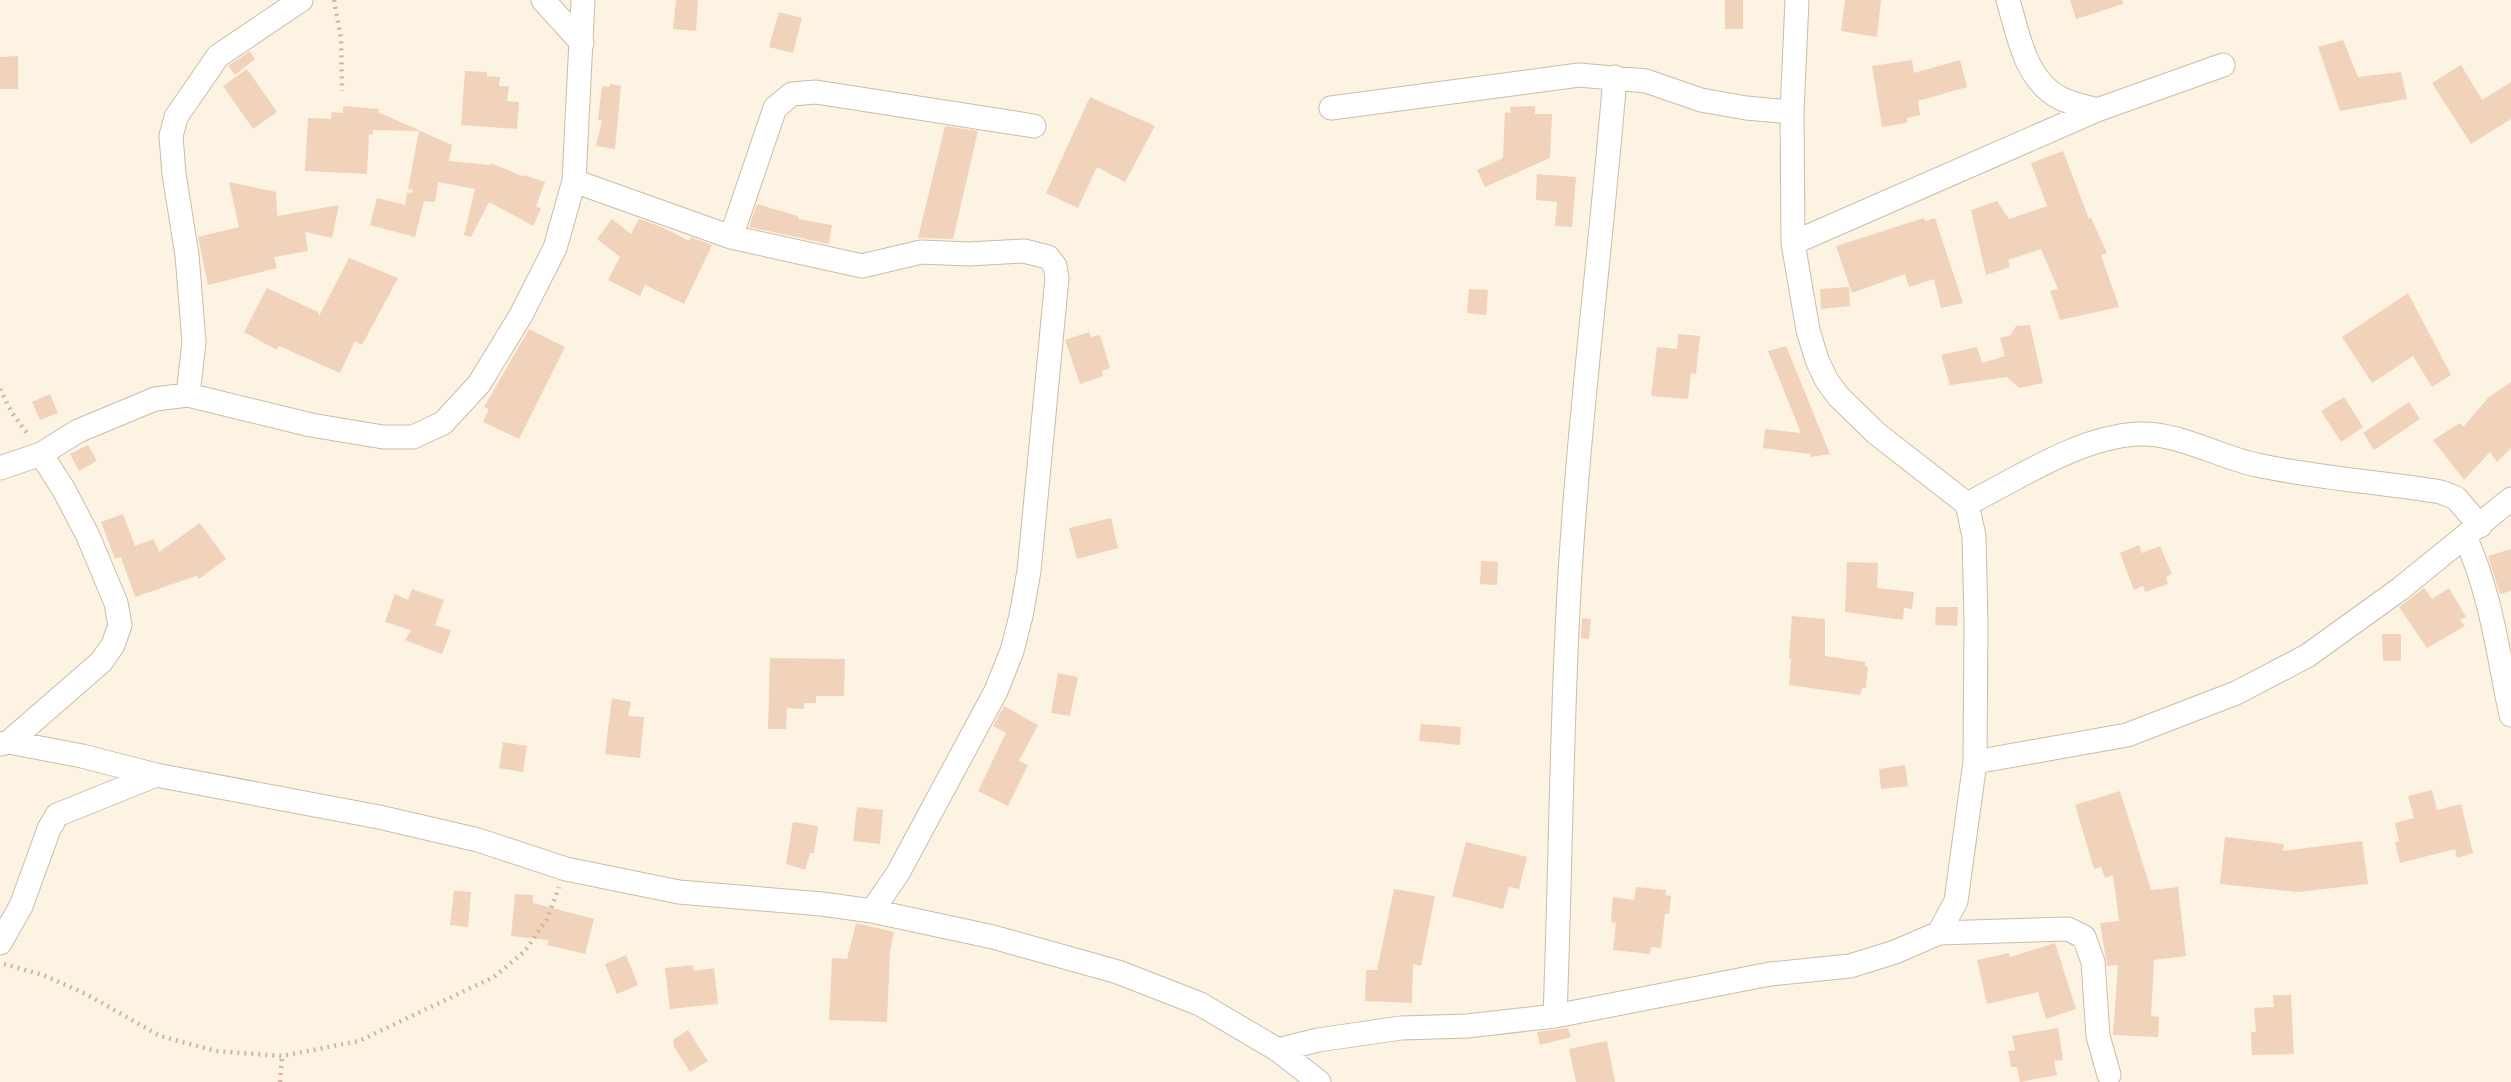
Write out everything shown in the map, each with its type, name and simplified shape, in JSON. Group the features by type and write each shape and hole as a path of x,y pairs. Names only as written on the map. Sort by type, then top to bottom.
{"street":[{"path":"188,395 194,342 187,255 174,174 172,136 176,117 218,56 300,0"},
{"path":"543,0 582,43"},
{"path":"0,468 41,454 78,431 155,399 188,395 311,425 383,438 412,437 443,423 479,384 520,315 555,248 574,181 583,0"},
{"path":"1797,0 1792,111 1793,243 1808,330 1817,360 1827,381 1839,397 1876,432 1967,504 1974,536 1975,762 1956,901 1939,933"},
{"path":"2008,0 2026,59 2044,85 2060,98 2097,110"},
{"path":"1793,243 2097,110 2223,65"},
{"path":"1331,108 1567,76 1646,81 1702,100 1746,108 1792,111"},
{"path":"1555,1016 1567,629 1584,397 1615,77"},
{"path":"731,237 775,108 792,94 816,92 1034,126"},
{"path":"574,181 731,237 862,267 921,251 969,254 1024,251 1048,257 1055,266 1030,571 1015,639 996,691 898,873 872,911"},
{"path":"1967,504 2078,447 2140,434 2172,439 2256,465 2441,492 2456,498 2472,532 2511,715"},
{"path":"4,743 101,662 113,645 120,625 116,603 98,558 64,490 41,454"},
{"path":"1975,762 2127,735 2236,693 2307,656 2400,589 2511,499"},
{"path":"4,743 82,756 156,775 379,817 478,841 566,869 679,892 872,911 993,937 1118,972 1200,1004 1278,1049 1319,1082"},
{"path":"0,943 21,906 49,829 57,815 156,775"},
{"path":"1278,1049 1318,1040 1401,1028 1466,1026 1555,1016 1770,974 1850,966 1895,952 1939,933 2067,929 2084,937 2093,962 2098,1036 2109,1075"}],"path":[{"path":"334,0 341,39 342,91"},
{"path":"0,389 12,413 41,454"},
{"path":"0,963 43,975 86,994 160,1036 216,1051 282,1056 359,1041 495,977 526,951 547,919 566,869"},
{"path":"280,1082 282,1056"}],"building":[{"path":"676,0 698,0 696,31 673,29"},
{"path":"1725,0 1743,0 1743,29 1725,29"},
{"path":"1845,0 1881,0 1877,37 1841,31"},
{"path":"2070,0 2122,0 2123,4 2076,19"},
{"path":"779,12 802,18 793,53 769,47"},
{"path":"2343,40 2358,77 2401,72 2407,99 2340,111 2318,47"},
{"path":"250,51 255,59 235,75 228,66"},
{"path":"18,56 18,89 0,89 0,57"},
{"path":"1912,60 1914,73 1960,60 1967,87 1918,101 1920,115 1907,118 1907,123 1882,127 1872,66"},
{"path":"2461,65 2482,100 2511,82 2511,119 2471,144 2432,83"},
{"path":"247,69 277,112 253,129 223,86"},
{"path":"465,71 487,72 487,76 500,77 499,86 509,86 507,101 519,102 517,129 461,125"},
{"path":"610,84 621,86 615,149 596,146 602,120 598,120 602,86 609,87"},
{"path":"1090,97 1155,126 1125,182 1097,167 1078,208 1046,193"},
{"path":"343,106 379,109 378,112 452,145 449,161 491,163 524,177 545,182 536,206 541,209 533,226 489,202 471,237 464,235 475,189 438,182 435,202 424,201 415,237 370,225 377,198 405,205 407,193 413,192 408,189 419,131 373,130 373,135 369,134 367,174 305,171 308,118 331,119 332,112 343,113"},
{"path":"1535,106 1535,114 1552,114 1550,158 1485,187 1477,170 1503,158 1505,112 1511,113 1510,107"},
{"path":"945,126 978,131 953,239 918,238"},
{"path":"2063,151 2089,219 2091,218 2107,253 2101,255 2119,307 2060,320 2050,291 2058,289 2041,249 2008,260 2010,267 1986,275 1971,210 1997,201 2009,219 2047,206 2031,163"},
{"path":"1537,174 1576,177 1572,227 1555,226 1557,202 1536,200"},
{"path":"229,182 276,192 277,216 339,205 332,238 305,232 308,251 274,257 277,268 208,285 198,237 239,227"},
{"path":"757,204 798,216 798,219 832,225 829,244 749,227"},
{"path":"1924,218 1925,221 1935,218 1963,303 1941,308 1934,279 1909,287 1905,274 1852,293 1836,246"},
{"path":"612,219 631,234 639,219 689,241 691,237 712,245 684,304 645,285 640,296 608,280 620,257 597,239"},
{"path":"349,258 398,278 362,345 355,341 340,373 279,346 277,350 244,332 267,288 318,312 319,316"},
{"path":"1849,287 1850,306 1821,309 1820,289"},
{"path":"1469,289 1488,290 1486,315 1467,313"},
{"path":"2408,293 2451,375 2432,387 2413,356 2372,383 2342,337"},
{"path":"2030,325 2043,383 2019,388 2007,377 1950,385 1941,355 1977,347 1982,363 2005,356 2000,338 2011,335 2016,326"},
{"path":"529,329 565,347 519,439 483,422 489,409 484,407"},
{"path":"1089,332 1091,337 1100,335 1110,368 1102,371 1103,376 1080,384 1065,340"},
{"path":"1678,334 1700,336 1696,374 1691,373 1688,399 1651,396 1657,347 1677,349"},
{"path":"1786,346 1830,454 1811,457 1810,454 1763,448 1765,429 1801,433 1768,351"},
{"path":"2511,382 2511,448 2497,462 2490,452 2464,480 2433,440 2460,423 2463,427 2489,397"},
{"path":"50,394 58,413 40,420 32,402"},
{"path":"2344,397 2363,427 2341,442 2321,411"},
{"path":"2409,402 2420,419 2374,450 2363,433"},
{"path":"88,445 97,461 79,471 70,454"},
{"path":"123,514 135,546 154,539 159,552 200,523 226,559 199,579 196,576 135,597 121,557 115,559 101,522"},
{"path":"1111,518 1118,548 1077,559 1069,528"},
{"path":"2139,545 2142,553 2160,546 2172,574 2166,577 2168,584 2145,592 2143,586 2134,590 2120,553"},
{"path":"2511,549 2511,591 2500,594 2488,556"},
{"path":"1481,561 1498,562 1497,585 1480,584"},
{"path":"1847,562 1878,563 1877,588 1914,592 1912,609 1904,608 1903,620 1845,612"},
{"path":"2424,588 2432,599 2449,588 2466,617 2460,620 2465,626 2427,648 2399,607"},
{"path":"412,589 444,600 435,625 451,630 442,654 405,640 411,630 385,622 395,594 408,600"},
{"path":"1936,607 1958,607 1957,626 1935,625"},
{"path":"1792,616 1825,619 1825,656 1865,662 1868,667 1866,688 1862,688 1860,695 1789,685"},
{"path":"1582,618 1591,619 1589,639 1581,638"},
{"path":"2382,634 2401,634 2401,661 2383,661"},
{"path":"770,658 845,659 844,696 816,696 816,703 804,703 804,709 787,708 786,729 768,729"},
{"path":"1058,673 1078,677 1070,716 1051,713"},
{"path":"612,698 631,702 628,716 644,717 640,758 605,754"},
{"path":"1004,706 1038,725 1019,761 1028,765 1008,806 978,791 1006,733 993,726"},
{"path":"1421,724 1461,727 1460,745 1419,741"},
{"path":"503,742 527,746 523,772 499,768"},
{"path":"1905,765 1908,786 1881,789 1879,769"},
{"path":"2432,790 2437,810 2461,804 2473,853 2457,858 2455,849 2400,863 2395,842 2399,841 2395,823 2414,818 2408,796"},
{"path":"2120,791 2151,890 2178,887 2186,956 2154,960 2151,1016 2159,1017 2158,1037 2113,1035 2118,965 2107,966 2100,923 2119,921 2113,875 2105,878 2101,867 2094,869 2075,805"},
{"path":"857,807 883,810 880,844 853,841"},
{"path":"793,822 818,826 814,853 810,853 805,870 786,864"},
{"path":"2225,837 2284,844 2283,851 2362,841 2368,884 2298,892 2220,884"},
{"path":"1466,842 1527,857 1519,889 1509,887 1503,909 1452,896"},
{"path":"1636,887 1666,890 1665,895 1671,896 1669,914 1665,914 1661,948 1651,947 1650,954 1613,950 1616,923 1611,922 1613,897 1634,900"},
{"path":"1394,889 1435,896 1421,966 1413,964 1412,1003 1365,1001 1366,970 1377,970"},
{"path":"454,891 471,892 468,927 450,925"},
{"path":"515,894 533,895 533,903 594,919 585,954 547,945 549,940 511,936"},
{"path":"856,923 894,932 890,952 887,1022 829,1020 832,958 847,959"},
{"path":"2055,943 2076,1009 2046,1019 2038,992 1987,1004 1977,960 2009,953 2010,957"},
{"path":"626,955 638,985 617,994 605,964"},
{"path":"693,965 694,971 714,968 718,1004 670,1009 665,968"},
{"path":"2273,995 2291,995 2294,1054 2252,1055 2251,1032 2256,1032 2254,1008 2274,1007"},
{"path":"1568,1028 1571,1037 1540,1045 1537,1032"},
{"path":"2058,1028 2063,1060 2054,1061 2057,1075 2020,1082 2017,1067 2011,1067 2008,1051 2015,1050 2012,1036"},
{"path":"688,1030 708,1061 690,1072 674,1047 673,1040"},
{"path":"1607,1041 1615,1082 1576,1082 1569,1049"}]}
